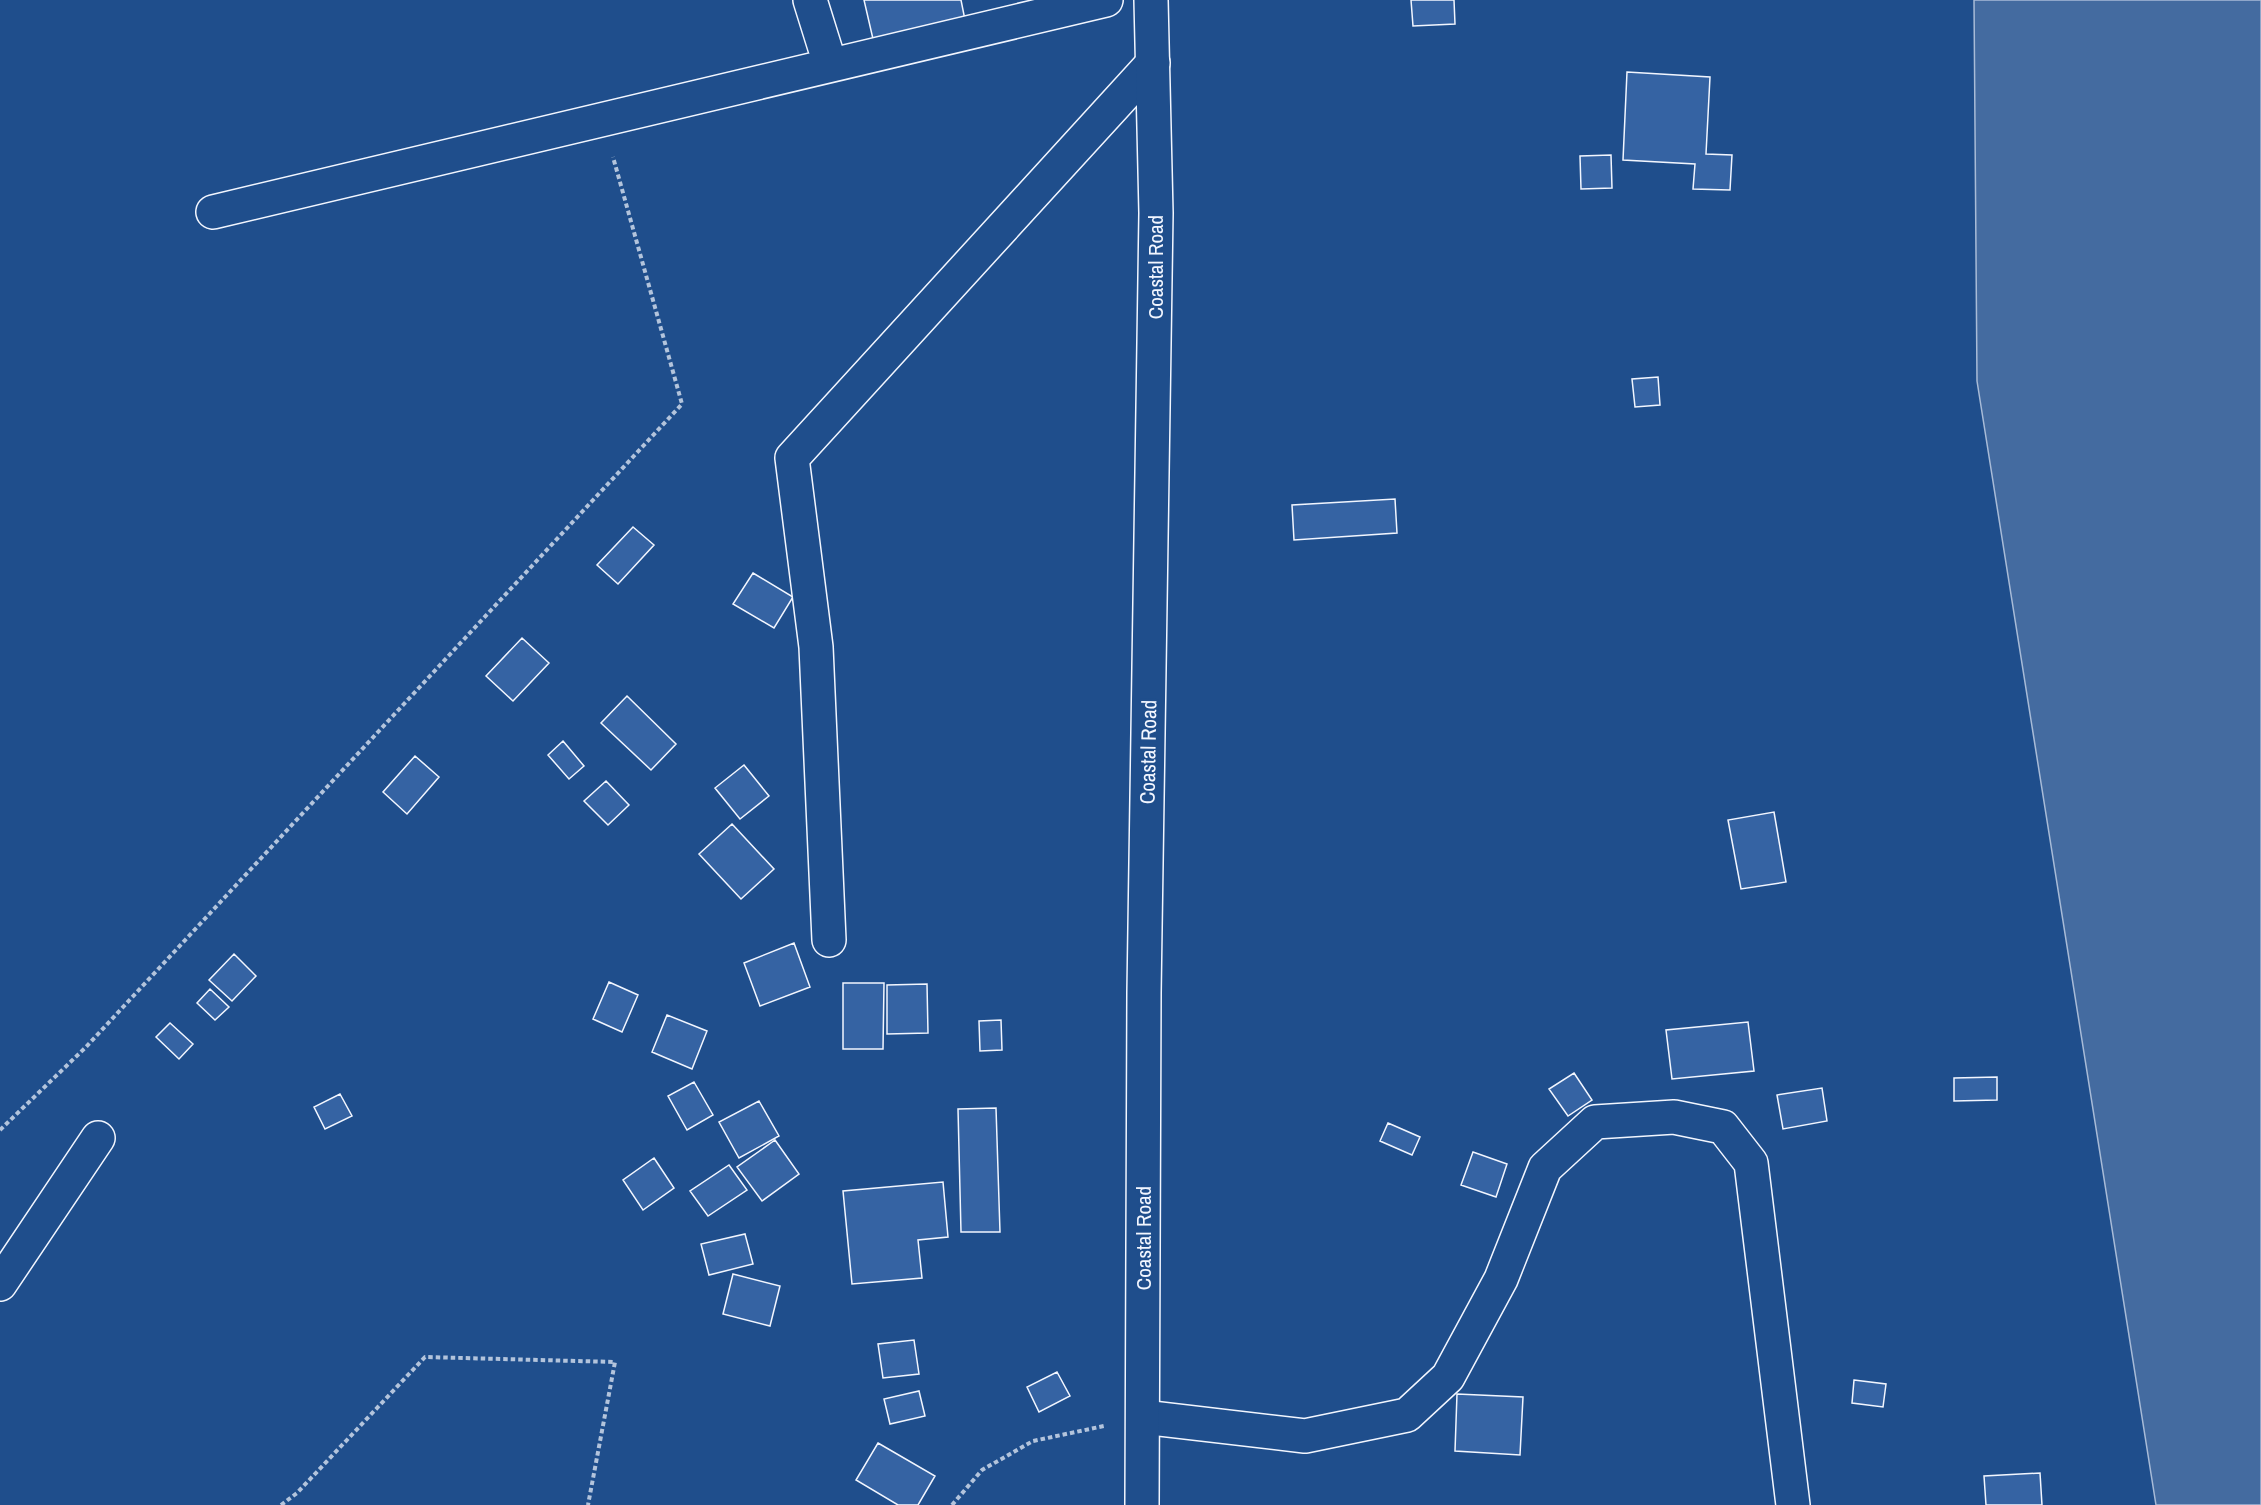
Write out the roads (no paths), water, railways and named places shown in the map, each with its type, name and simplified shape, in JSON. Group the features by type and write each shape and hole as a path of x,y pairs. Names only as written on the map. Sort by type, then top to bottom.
{"street":[{"path":"810,0 830,64"},
{"path":"213,212 603,122 830,64 1106,0"},
{"name":"Coastal Road","path":"1142,1505 1144,1005 1155,356 1151,0"},
{"path":"829,940 816,647 792,458 1153,63"},
{"path":"1143,1417 1305,1436 1407,1415 1448,1377 1501,1279 1545,1168 1595,1122 1674,1116 1723,1127 1751,1163 1793,1505"},
{"path":"0,1284 98,1138"}],"water":[{"path":"1974,0 2261,0 2261,1505 2156,1505 1977,381"}]}
